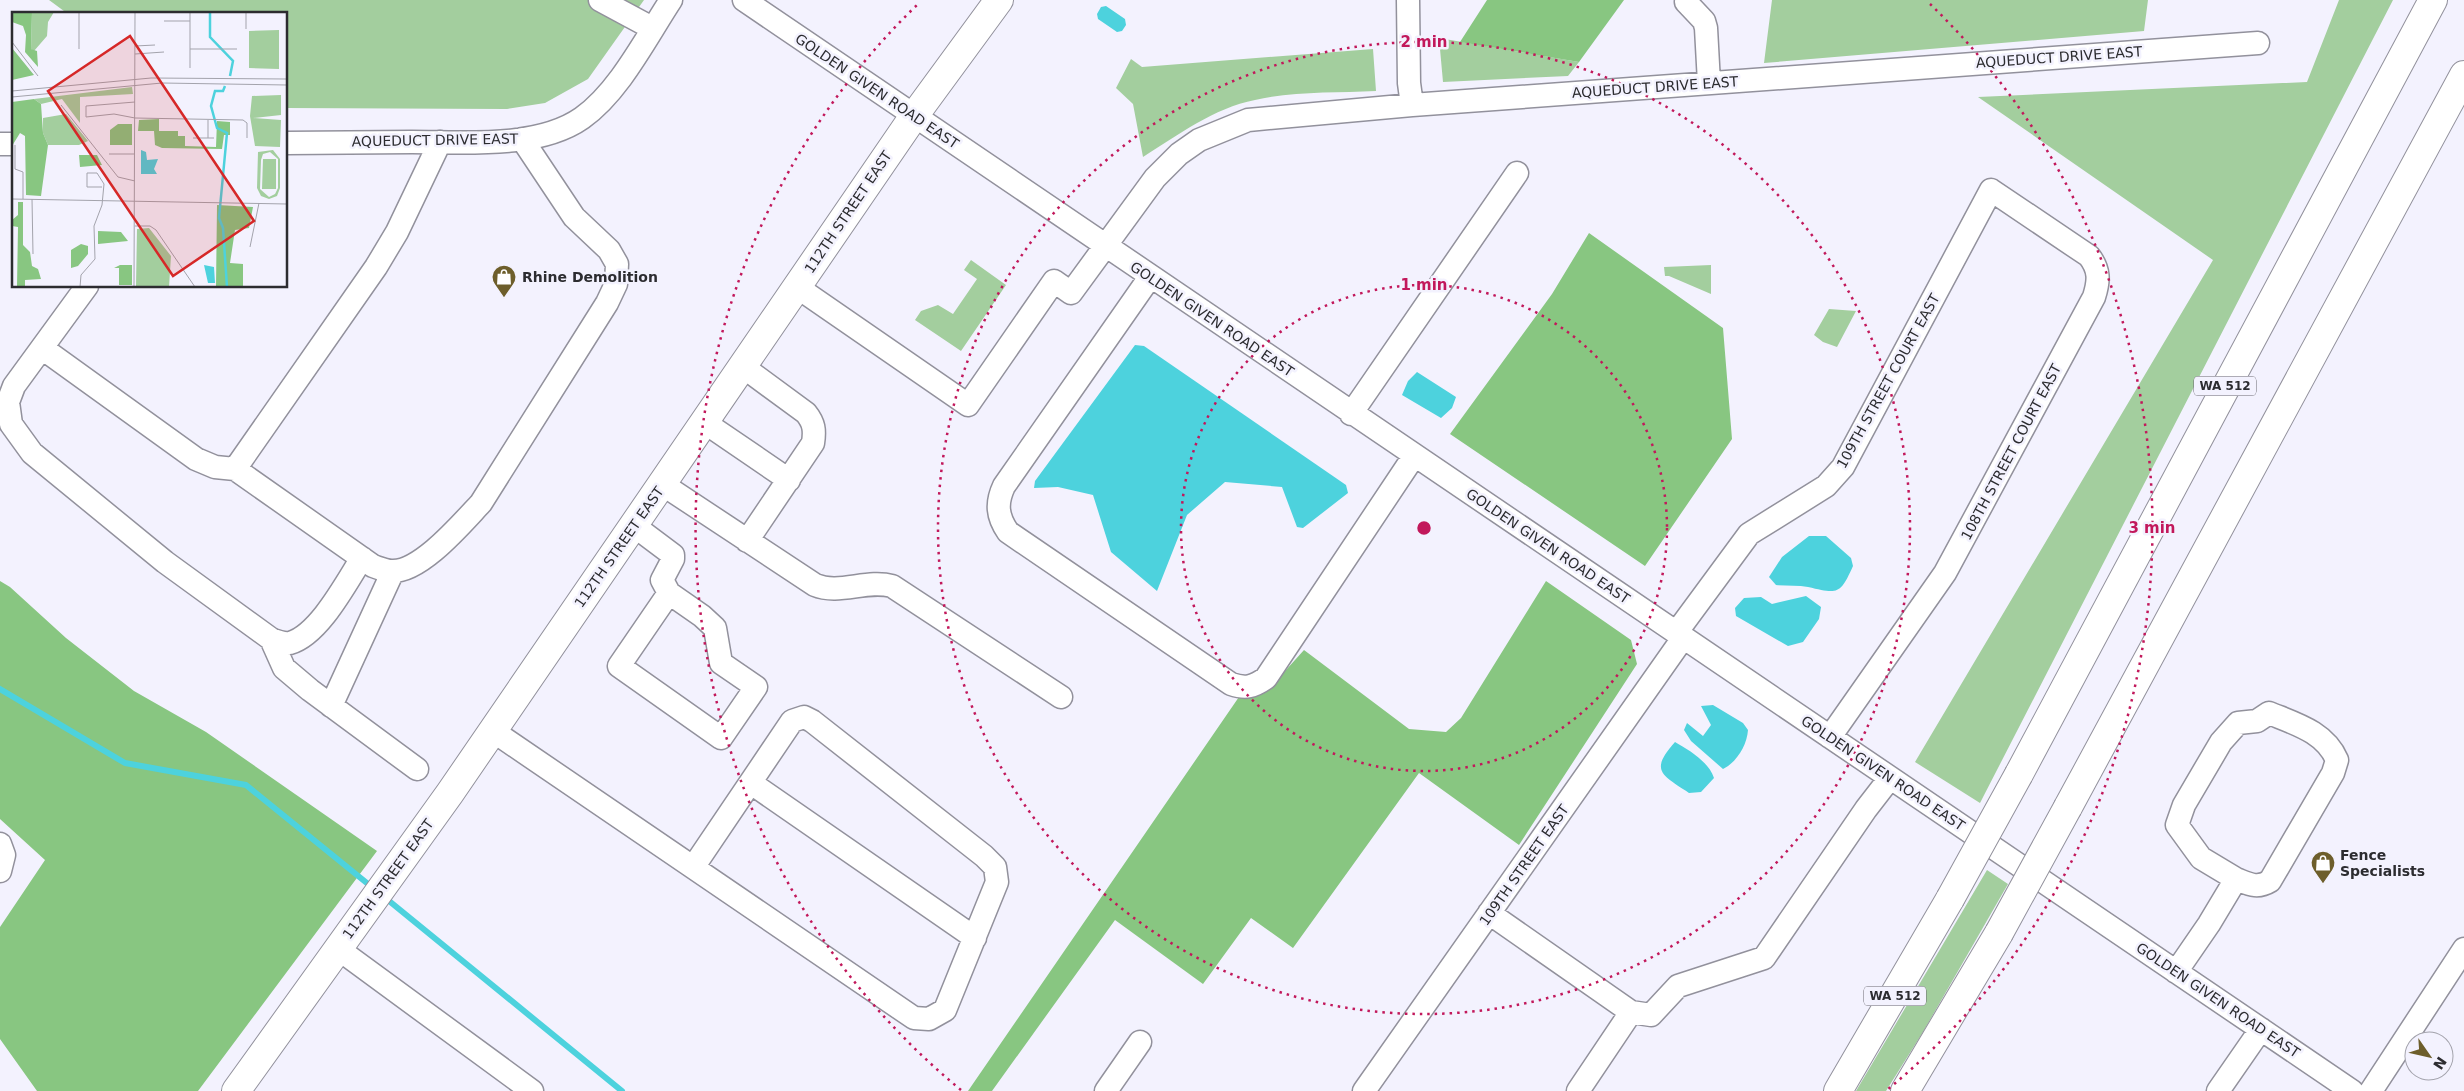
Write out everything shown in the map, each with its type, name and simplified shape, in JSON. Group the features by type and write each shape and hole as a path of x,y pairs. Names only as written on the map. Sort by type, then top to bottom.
{"main road":[{"name":"112TH STREET EAST","path":"236,1091 493,730 914,116 999,0"},
{"name":"WA 512","path":"1838,1091 1950,899 2019,774 2432,0"},
{"path":"1906,1091 2000,933 2464,75"}],"street":[{"path":"600,0 652,28"},
{"name":"AQUEDUCT DRIVE EAST","path":"288,143 440,142 522,139 552,133 582,118 600,103 671,0"},
{"name":"GOLDEN GIVEN ROAD EAST","path":"744,0 1351,414 2261,1029 2343,1088"},
{"path":"1408,0 1410,94"},
{"path":"1686,2 1704,21 1706,28 1709,83"},
{"name":"AQUEDUCT DRIVE EAST","path":"797,287 968,405 1054,281 1071,293 1155,178 1179,154 1199,140 1248,120 1410,94 1709,83 2258,43"},
{"path":"42,348 196,458 215,467 235,469 373,566 393,571 419,562 455,531 481,503 607,303 616,284 617,264 609,250 574,217 522,139"},
{"path":"235,469 376,267 397,232 440,142"},
{"path":"1351,414 1517,173"},
{"name":"109TH STREET COURT EAST","path":"1680,636 1749,534 1826,486 1843,467 1991,190"},
{"name":"108TH STREET COURT EAST","path":"1830,737 1946,573 2094,298 2098,282 2098,272 2089,256 1991,190"},
{"path":"1150,277 1004,486 999,498 998,511 1008,532 1224,678 1243,688 1254,686 1266,678 1414,456"},
{"path":"85,288 14,386 8,402 12,424 32,453 165,562 271,639 288,644 307,634 326,612 362,558"},
{"path":"742,366 806,413 812,421 815,432 814,443 747,541"},
{"path":"704,422 789,480"},
{"path":"662,484 747,541 824,589 881,584 892,586 1061,697"},
{"path":"633,525 673,554 673,560 662,580 669,593 702,616 715,628 721,663 756,687 721,738 619,666 669,593"},
{"path":"331,706 393,571"},
{"name":"109TH STREET EAST","path":"1364,1091 1490,913 1680,636"},
{"path":"271,639 284,668 331,706 418,769"},
{"path":"2269,713 2308,729 2327,742 2338,760 2333,773 2270,881 2254,886 2236,879 2201,858 2177,825 2184,805 2221,742 2238,723 2256,721 2269,713"},
{"path":"493,730 914,1018 929,1019 945,1010 997,882 995,867 984,856 812,721 804,717 792,721 694,866"},
{"path":"1490,913 1631,1012 1651,1015 1678,986 1764,958 1866,809 1890,778"},
{"path":"750,783 975,938"},
{"path":"0,844 4,855 0,871"},
{"path":"2176,972 2209,924 2236,879"},
{"path":"337,948 532,1091"},
{"path":"2371,1091 2464,949"},
{"path":"1578,1091 1631,1012"},
{"path":"2218,1091 2261,1029"},
{"path":"1106,1091 1140,1042"}],"green space":[{"path":"49,0 644,0 588,79 545,103 507,109 288,108 288,12 65,12"},
{"path":"1487,0 1624,0 1579,62 1460,42"},
{"path":"1772,0 2148,0 2144,31 1764,63"},
{"path":"2339,0 2393,0 1980,803 1915,762 2213,260 1978,97 2307,82"},
{"path":"1439,38 1579,62 1568,76 1443,82"},
{"path":"1373,49 1376,91 1285,95 1240,104 1197,123 1143,157 1133,104 1116,88 1131,59 1142,67"},
{"path":"1589,233 1723,328 1732,439 1645,566 1450,434 1552,294"},
{"path":"971,260 1006,285 961,351 915,320 921,311 938,305 953,314 977,279 964,270"},
{"path":"1711,265 1711,294 1665,276 1664,267"},
{"path":"1829,309 1856,311 1837,347 1823,342 1814,335"},
{"path":"0,581 10,587 66,638 134,691 206,732 377,851 198,1091 37,1091 0,1039 0,927 45,860 0,819"},
{"path":"1546,581 1631,640 1637,664 1519,845 1419,773 1293,948 1251,918 1203,984 1115,920 992,1091 968,1091 1241,694 1267,691 1304,650 1409,729 1446,732 1461,718"},
{"path":"1987,870 2008,884 1923,1032 1886,1091 1856,1091"}],"water":[{"path":"1106,6 1125,19 1126,25 1122,31 1117,32 1098,19 1097,14 1101,7"},
{"path":"1135,345 1144,346 1346,485 1348,493 1303,528 1297,527 1282,487 1225,482 1187,515 1157,591 1111,552 1093,495 1058,487 1034,488 1035,481"},
{"path":"1417,372 1456,397 1452,408 1441,418 1402,395 1408,381"},
{"path":"1809,536 1826,536 1851,558 1853,566 1845,582 1837,590 1826,591 1804,586 1776,585 1769,577 1782,557"},
{"path":"1806,596 1821,607 1819,619 1803,642 1788,646 1736,616 1735,608 1744,598 1761,597 1772,604"},
{"path":"1713,705 1743,723 1748,730 1746,741 1737,758 1723,769 1691,741 1684,730 1687,723 1703,736 1711,725 1701,706"},
{"path":"1675,742 1698,757 1711,772 1714,778 1701,792 1689,793 1672,782 1662,772 1662,760"}],"waterway":[{"path":"0,689 125,763 246,785 373,888"},
{"path":"383,896 622,1091"}],"place":[{"name":"Rhine Demolition","path":"504,298"},
{"name":"Fence Specialists","path":"2323,884"}]}
